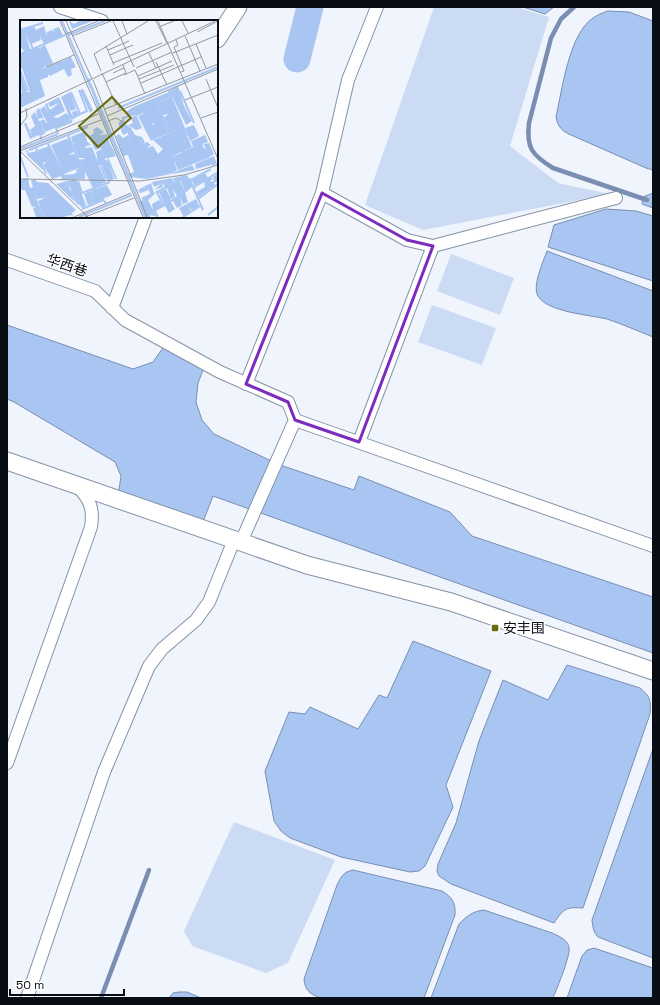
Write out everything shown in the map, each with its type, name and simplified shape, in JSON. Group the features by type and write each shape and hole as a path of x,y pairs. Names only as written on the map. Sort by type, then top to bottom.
{"street":[{"path":"60,7 99,20"},
{"path":"218,37 238,7"},
{"path":"246,384 322,193 348,80 377,7"},
{"path":"322,193 407,240 433,246 616,198"},
{"path":"112,308 146,218"},
{"path":"359,442 433,246"},
{"name":"华西巷","path":"7,260 95,291 125,320 220,372 288,402 295,420"},
{"path":"27,998 104,772 149,666 162,649 196,620 209,602 295,420 653,546"},
{"path":"7,461 307,565 451,602 653,671"},
{"path":"7,763 91,527 93,516 90,504 83,493 74,484"}],"highlighted area":[{"path":"322,193 407,240 433,246 359,442 295,420 288,402 246,384"}],"shaded area":[{"path":"434,7 516,7 549,17 510,146 558,183 610,194 423,230 365,205"},
{"path":"451,254 514,278 500,315 437,291"},
{"path":"432,305 496,328 482,365 418,342"},
{"path":"234,822 335,860 288,963 266,973 192,946 184,931"}],"water":[{"path":"523,7 554,7 545,14"},
{"path":"607,11 629,12 653,21 653,170 568,133 561,128 556,117 568,63 578,36 593,18"},
{"path":"653,193 653,208 642,204 643,197"},
{"path":"606,209 636,211 653,216 653,281 548,247 554,225"},
{"path":"547,251 653,291 653,337 607,319 559,309 550,306 543,301 536,292 536,286"},
{"path":"7,325 133,369 153,362 165,345 205,365 198,383 196,402 202,420 214,434 280,465 354,490 359,476 450,512 472,536 653,597 653,653 213,496 201,527 118,497 121,476 115,462 7,399"},
{"path":"413,641 491,671 446,785 453,807 425,866 419,871 410,872 341,857 290,838 281,831 274,821 265,771 289,712 305,714 310,707 358,729 379,695 387,698"},
{"path":"567,665 640,688 646,694 650,702 650,714 583,908 569,908 563,911 554,923 451,884 439,876 437,871 438,864 456,823 479,741 503,680 548,700"},
{"path":"653,749 653,958 598,937 594,931 592,920"},
{"path":"353,870 442,891 453,901 455,915 424,998 321,998 314,995 307,989 304,979 337,885 341,877"},
{"path":"484,910 552,933 562,938 568,944 568,957 553,998 431,998 459,924 470,914"},
{"path":"594,948 653,968 653,998 567,998 582,956 587,950"},
{"path":"187,992 201,998 169,998 173,993"}],"waterway":[{"path":"297,59 310,7"},
{"path":"574,7 561,19 551,38 529,123 528,132 530,145 535,155 553,168 647,200"},
{"path":"101,998 149,870"}],"place":[{"name":"安丰围","path":"495,628"}]}
